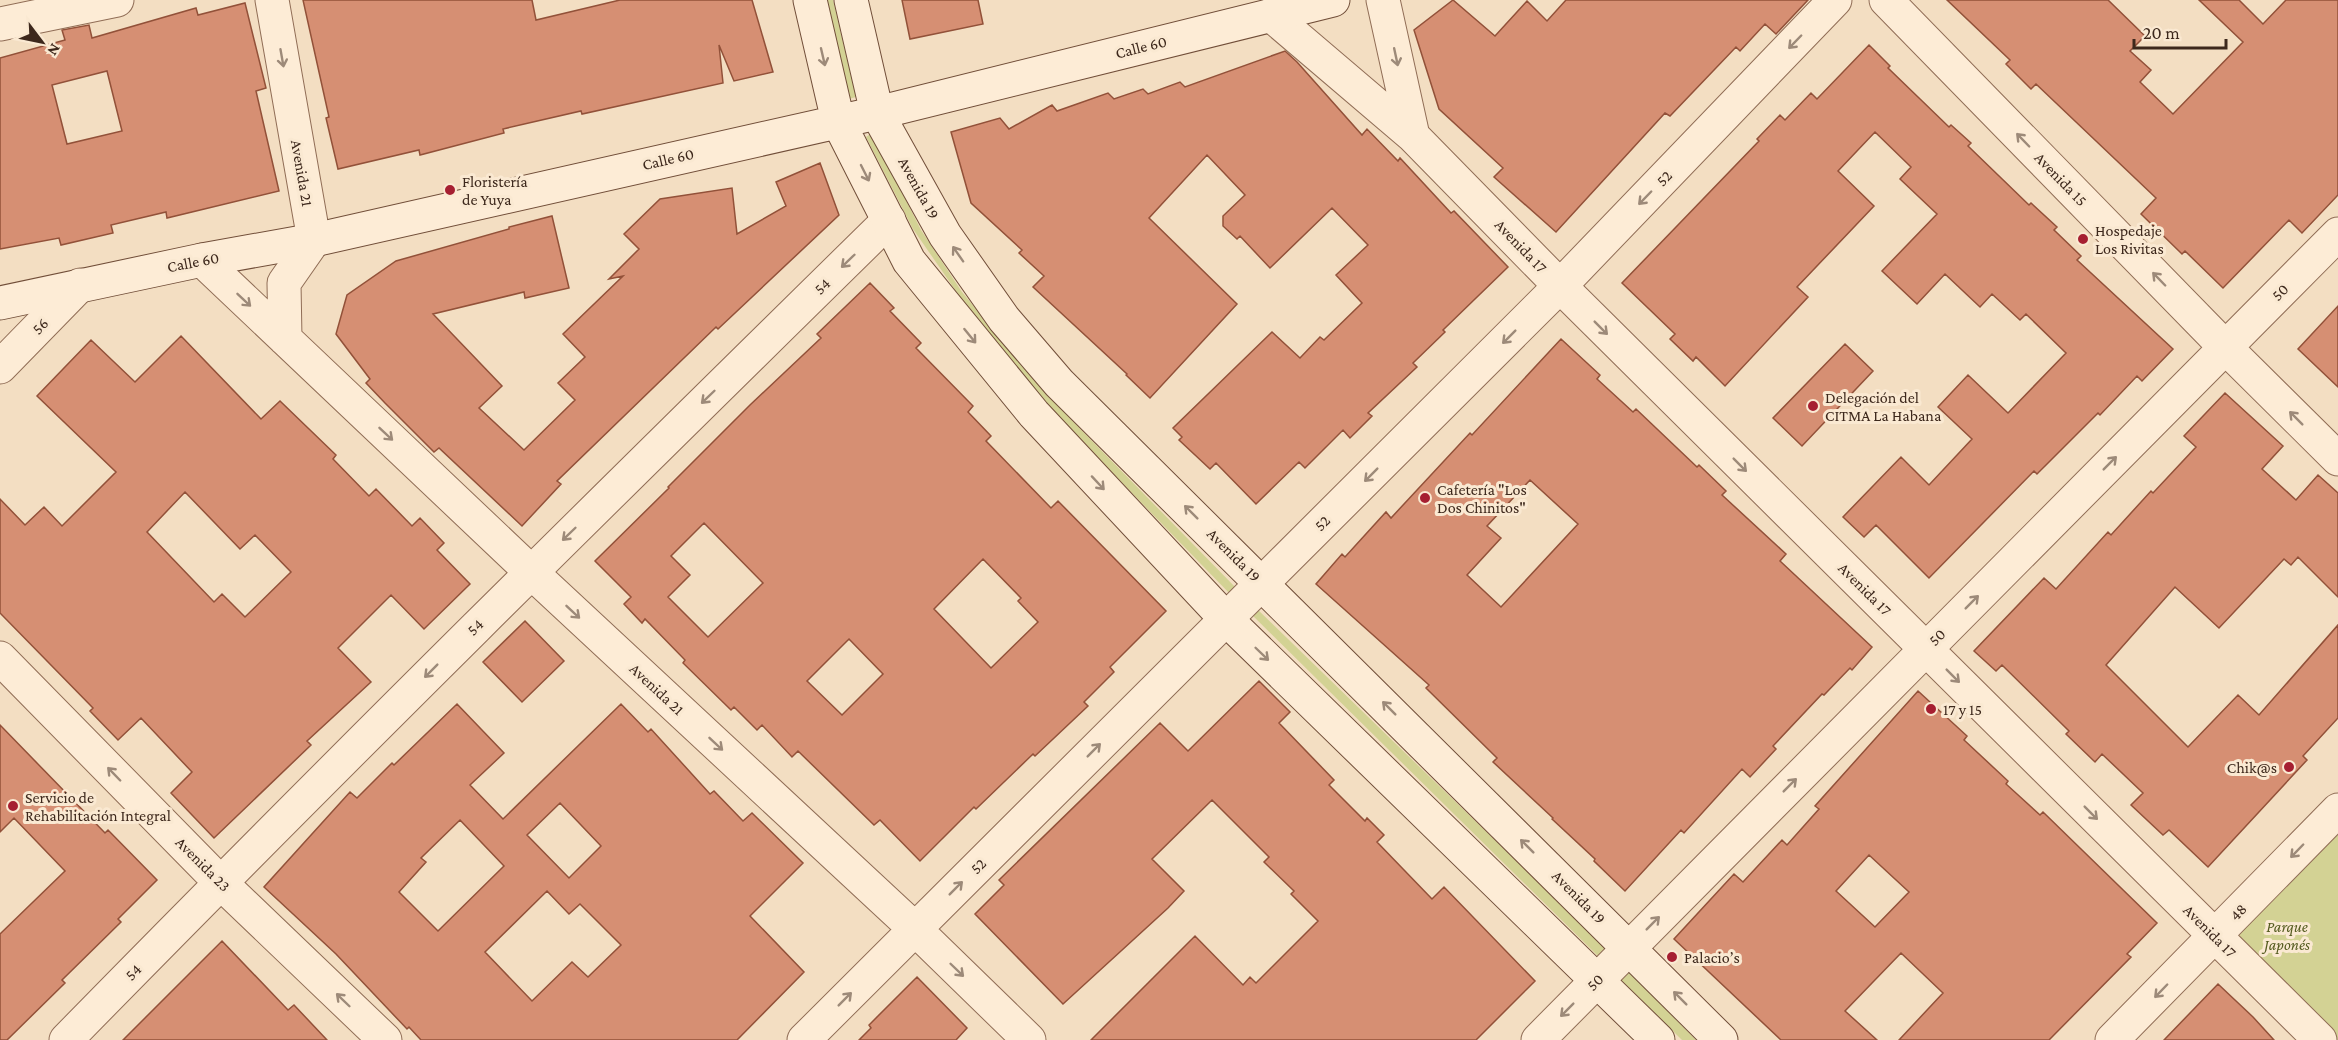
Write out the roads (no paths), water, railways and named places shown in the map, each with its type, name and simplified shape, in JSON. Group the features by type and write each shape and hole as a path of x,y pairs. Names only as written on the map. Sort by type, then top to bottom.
{"street":[{"path":"0,24 117,0"},
{"name":"Avenida 21","path":"272,0 314,240"},
{"path":"810,0 838,121 909,261 1034,414 1225,618 1658,1040"},
{"name":"Avenida 19","path":"851,0 877,113 945,235 1004,319 1059,383 1721,1040"},
{"name":"Calle 60","path":"0,303 201,260 314,240 877,113 1333,0"},
{"path":"1383,0 1413,136"},
{"name":"52","path":"804,1040 1560,286 1835,0"},
{"name":"Avenida 15","path":"1886,0 2225,347 2338,459"},
{"name":"Avenida 17","path":"1270,15 1413,136 1560,286 2320,1040"},
{"name":"54","path":"66,1040 220,882 531,572 889,220"},
{"name":"50","path":"1538,1040 2338,234"},
{"path":"285,339 284,283 314,240"},
{"name":"Avenida 21","path":"201,260 531,572 915,929 1029,1040"},
{"name":"56","path":"0,367 80,285"},
{"name":"Avenida 23","path":"0,658 220,882 385,1040"},
{"name":"48","path":"2112,1040 2338,810"}],"place":[{"name":"Floristería de Yuya","path":"450,190"},
{"name":"Hospedaje Los Rivitas","path":"2083,239"},
{"name":"Delegación del CITMA La Habana","path":"1813,406"},
{"name":"Cafetería \"Los Dos Chinitos\"","path":"1425,498"},
{"name":"17 y 15","path":"1931,709"},
{"name":"Chik@s","path":"2289,767"},
{"name":"Servicio de Rehabilitación Integral","path":"13,806"},
{"name":"Palacio’s","path":"1672,957"}],"park label":[{"name":"Parque Japonés","path":"2287,935"}]}
